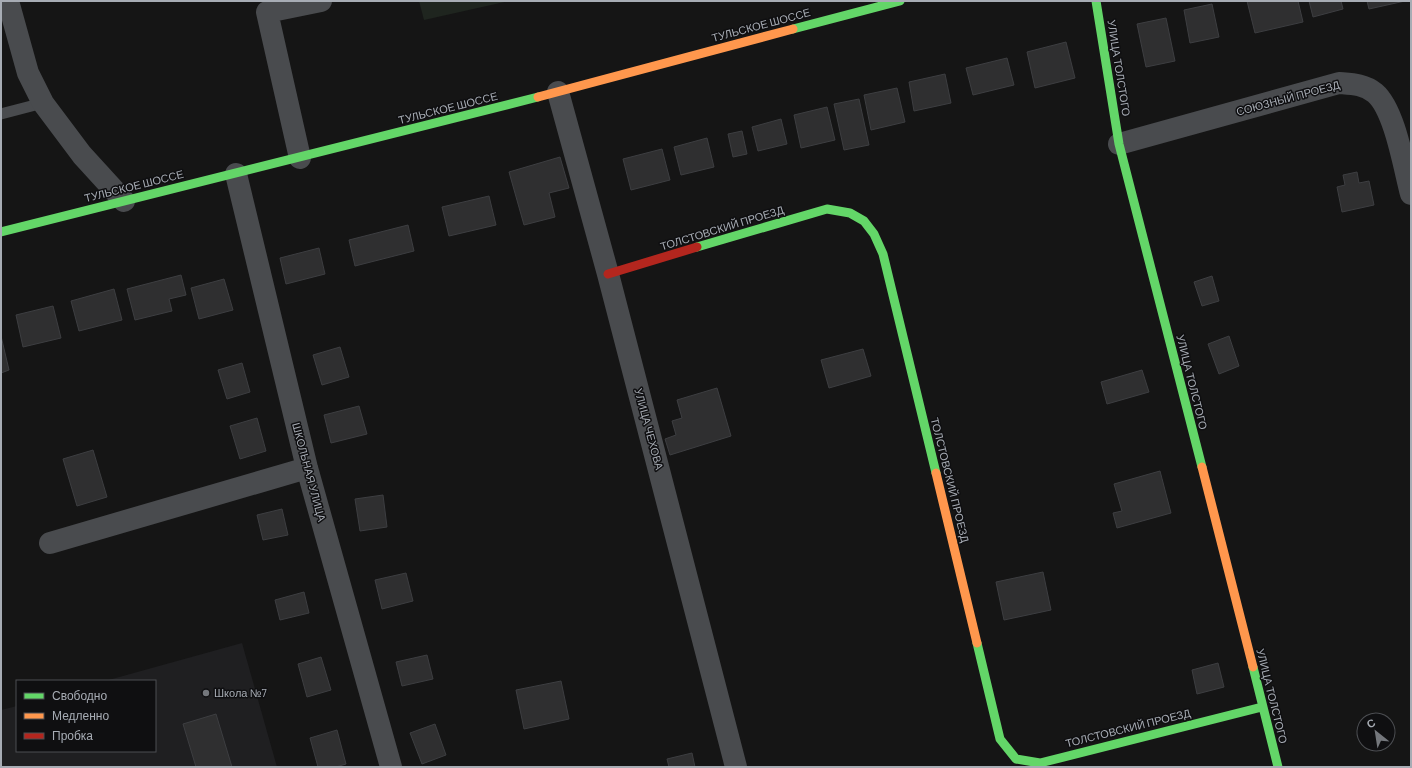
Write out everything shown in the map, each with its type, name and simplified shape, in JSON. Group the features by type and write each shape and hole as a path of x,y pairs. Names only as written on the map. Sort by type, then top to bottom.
{"street":[{"path":"8,1 28,73 43,103 82,154 124,201"},
{"path":"300,158 267,12 321,1"},
{"name":"ТУЛЬСКОЕ ШОССЕ","path":"1,232 558,92 900,1"},
{"name":"УЛИЦА ТОЛСТОГО","path":"1096,1 1119,144 1278,767"},
{"name":"СОЮЗНЫЙ ПРОЕЗД","path":"1119,144 1339,83 1360,85 1375,93 1393,123 1411,194"},
{"name":"УЛИЦА ЧЕХОВА","path":"558,92 608,274 736,767"},
{"name":"ШКОЛЬНАЯ УЛИЦА","path":"236,174 307,468 391,767"},
{"name":"ТОЛСТОВСКИЙ ПРОЕЗД","path":"608,274 828,209 848,211 865,220 876,236 884,254 1000,739 1016,759 1040,763 1262,707"},
{"path":"50,543 307,468"}],"lane":[{"path":"1,114 43,103"}],"shaded area":[{"path":"419,1 509,1 424,20"},
{"name":"Школа №7","path":"242,643 277,767 1,767 1,710 16,706 16,752 156,752 156,680 109,680"}],"building":[{"path":"1247,1 1298,1 1303,22 1255,33"},
{"path":"1309,1 1341,1 1343,9 1313,17"},
{"path":"1367,1 1405,1 1369,9"},
{"path":"1212,4 1219,37 1190,43 1184,10"},
{"path":"1166,18 1175,61 1146,67 1137,24"},
{"path":"1066,42 1075,78 1035,88 1027,52"},
{"path":"1007,58 1014,85 973,95 966,68"},
{"path":"945,74 951,103 914,111 909,82"},
{"path":"897,88 905,122 871,130 864,95"},
{"path":"859,99 869,145 844,150 834,104"},
{"path":"827,107 835,140 801,148 794,115"},
{"path":"781,119 787,144 758,151 752,127"},
{"path":"742,131 747,154 733,157 728,134"},
{"path":"707,138 714,167 681,175 674,147"},
{"path":"662,149 670,180 631,190 623,159"},
{"path":"560,157 569,188 549,193 555,217 524,225 509,172"},
{"path":"1357,172 1359,183 1369,181 1374,205 1342,212 1337,187 1345,185 1343,175"},
{"path":"489,196 496,225 449,236 442,207"},
{"path":"408,225 414,251 355,266 349,240"},
{"path":"319,248 325,274 286,284 280,258"},
{"path":"181,275 186,295 169,299 172,311 135,320 127,289"},
{"path":"1212,276 1219,301 1202,306 1194,282"},
{"path":"224,279 233,310 199,319 191,288"},
{"path":"114,289 122,320 79,331 71,301"},
{"path":"53,306 61,338 23,347 16,315"},
{"path":"1,336 9,370 1,373"},
{"path":"1229,336 1239,366 1219,374 1208,344"},
{"path":"340,347 349,377 322,385 313,355"},
{"path":"863,349 871,376 829,388 821,360"},
{"path":"242,363 250,392 227,399 218,370"},
{"path":"1142,370 1149,392 1107,404 1101,382"},
{"path":"717,388 731,436 670,455 665,439 676,435 672,421 682,418 677,400"},
{"path":"359,406 367,434 331,443 324,415"},
{"path":"257,418 266,451 240,459 230,426"},
{"path":"93,450 107,497 77,506 63,459"},
{"path":"1160,471 1171,513 1117,528 1113,513 1122,511 1114,484"},
{"path":"383,495 387,527 360,531 355,499"},
{"path":"282,509 288,535 263,540 257,515"},
{"path":"1043,572 1051,610 1004,620 996,582"},
{"path":"406,573 413,601 382,609 375,580"},
{"path":"304,592 309,613 280,620 275,600"},
{"path":"427,655 433,679 402,686 396,662"},
{"path":"321,657 331,690 307,697 298,664"},
{"path":"1218,663 1224,687 1197,694 1192,670"},
{"path":"561,681 569,719 524,729 516,690"},
{"path":"216,714 232,767 196,767 183,724"},
{"path":"435,724 446,755 422,764 410,733"},
{"path":"337,730 346,764 336,767 318,767 310,738"},
{"path":"692,753 695,767 669,767 667,759"}],"traffic: fast":[{"path":"793,29 900,1"},
{"path":"1096,1 1119,144 1202,467"},
{"path":"1,232 538,97"},
{"path":"697,247 827,209 850,213 864,221 874,234 883,254 936,473"},
{"path":"977,643 1000,739 1016,759 1040,763 1262,707"},
{"path":"1253,667 1278,767"}],"traffic: slow":[{"path":"538,97 793,29"},
{"path":"1202,467 1253,667"},
{"path":"936,473 977,643"}],"traffic: jam":[{"path":"608,274 697,247"}],"place":[{"name":"Школа №7","path":"206,693"}]}
